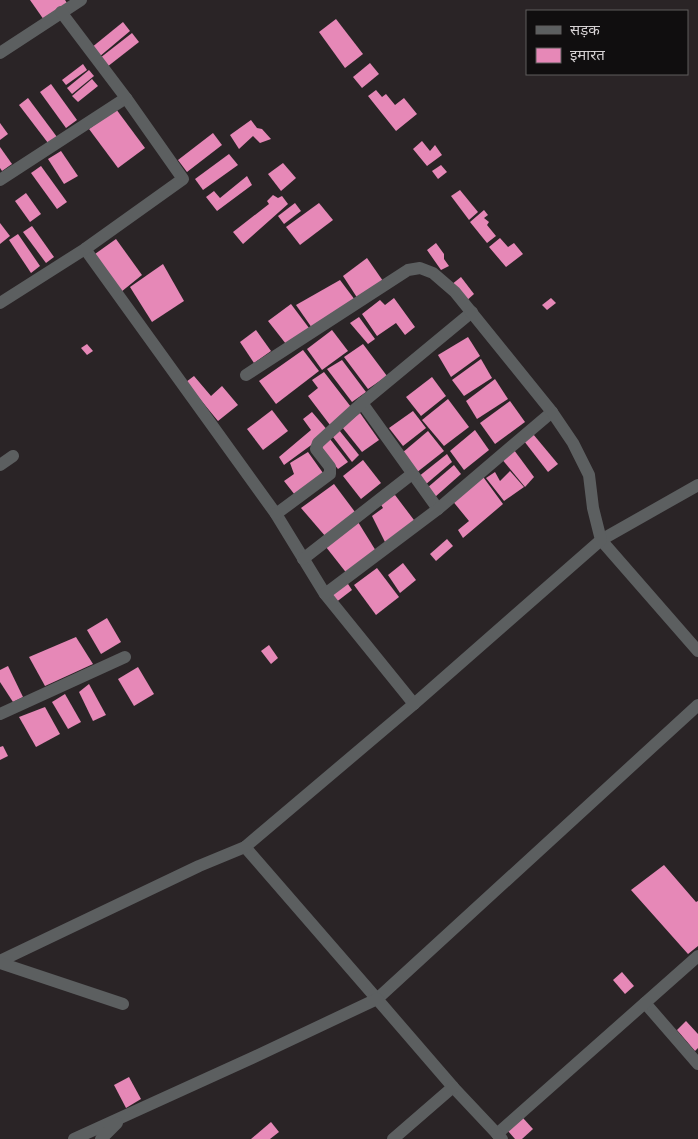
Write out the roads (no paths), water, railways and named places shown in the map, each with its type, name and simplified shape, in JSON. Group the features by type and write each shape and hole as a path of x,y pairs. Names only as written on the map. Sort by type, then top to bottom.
{"street":[{"path":"0,53 82,0"},
{"path":"0,303 85,248 183,179 126,98 61,12"},
{"path":"0,180 126,98"},
{"path":"85,248 276,514 325,594 414,704"},
{"path":"246,375 408,270 420,268 433,273 455,292 552,412 573,443 589,475 593,508 601,540 698,651"},
{"path":"276,514 330,474 330,467 317,452 316,446 362,403 472,312"},
{"path":"362,403 438,509"},
{"path":"325,594 438,509 552,412"},
{"path":"0,465 13,456"},
{"path":"303,559 412,474"},
{"path":"0,962 199,866 245,847 414,704 601,540 698,484"},
{"path":"0,714 125,657"},
{"path":"74,1139 377,999 698,705"},
{"path":"245,847 453,1087 499,1136 698,956"},
{"path":"0,962 123,1004"},
{"path":"645,1003 698,1064"},
{"path":"394,1139 453,1087"},
{"path":"101,1139 125,1116"}]}
